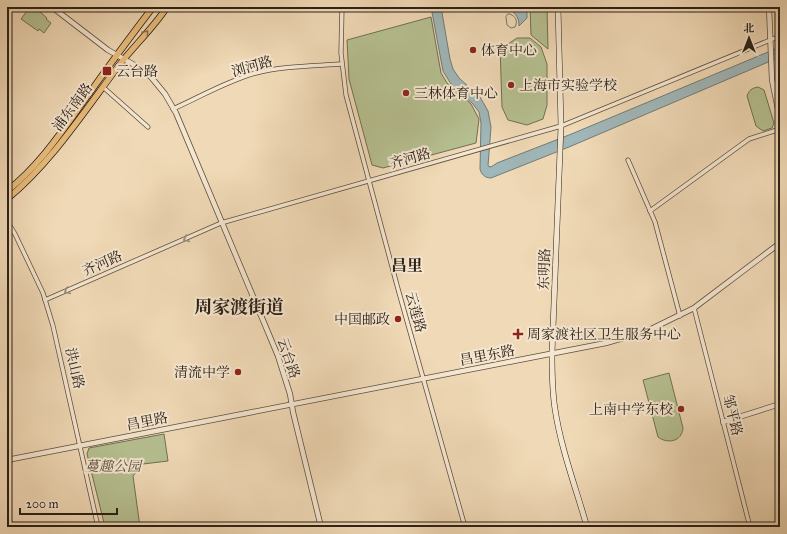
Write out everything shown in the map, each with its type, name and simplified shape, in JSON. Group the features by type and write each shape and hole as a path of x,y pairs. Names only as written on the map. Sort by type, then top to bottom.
{"main road":[{"name":"浦东南路","path":"7,191 21,180 41,159 153,7"},
{"name":"浦东南路","path":"7,200 44,164 124,59 167,7"},
{"name":"东明路","path":"558,7 561,126 552,353 553,393 557,421 586,527"}],"street":[{"name":"云台路","path":"52,7 108,50 124,59 155,81 165,94 173,109 278,356 290,394 291,404 321,527"},
{"name":"云莲路","path":"342,7 340,40 341,64 346,95 465,527"},
{"path":"769,7 770,49 774,96 780,119"},
{"name":"齐河路","path":"45,300 221,223 561,126 780,36"},
{"name":"浏河路","path":"173,109 255,74 273,70 341,64"},
{"path":"103,87 148,127"},
{"path":"650,211 749,139 780,129"},
{"path":"628,160 655,222 680,316"},
{"name":"洪山路","path":"7,220 45,300 57,339 98,527"},
{"name":"昌里东路","path":"291,404 606,343 638,334 680,316 694,308 780,243"},
{"name":"邹平路","path":"694,308 750,527"},
{"name":"昌里路","path":"7,460 291,404"},
{"path":"723,422 780,404"}],"green space":[{"path":"30,7 34,7 51,23 44,33 39,29 38,31 21,19"},
{"path":"530,7 547,7 548,49 531,35"},
{"name":"三林体育中心","path":"431,17 441,73 447,83 471,104 479,119 476,143 383,168 372,165 349,79 347,40"},
{"path":"517,38 530,38 541,47 547,64 547,105 543,119 527,125 508,120 502,107 500,46 505,46"},
{"path":"758,87 764,90 774,123 772,128 763,131 756,126 747,96 751,90"},
{"path":"669,373 683,428 682,433 677,439 666,441 658,437 643,380"},
{"name":"蔓趣公园","path":"164,434 168,461 143,464 133,476 140,527 105,527 87,454 89,448"}],"water":[{"path":"431,7 441,7 453,69 459,78 480,97 488,111 491,127 488,166 491,167 497,163 569,135 780,47 780,57 569,147 489,178 481,173 480,169 481,123 479,112 473,104 451,84 443,71"},
{"path":"510,7 527,7 527,18 519,26 518,18"}],"waterway":[{"path":"508,14 512,15 516,19 515,27 511,28 507,25 506,17 508,14"}],"place":[{"name":"体育中心","path":"473,50"},
{"name":"云台路","path":"107,71"},
{"name":"上海市实验学校","path":"511,85"},
{"name":"三林体育中心","path":"406,93"},
{"name":"中国邮政","path":"398,319"},
{"name":"周家渡社区卫生服务中心","path":"518,334"},
{"name":"清流中学","path":"238,372"},
{"name":"上南中学东校","path":"681,409"}],"district":[{"name":"昌里","path":"407,265"},
{"name":"周家渡街道","path":"239,307"}]}
